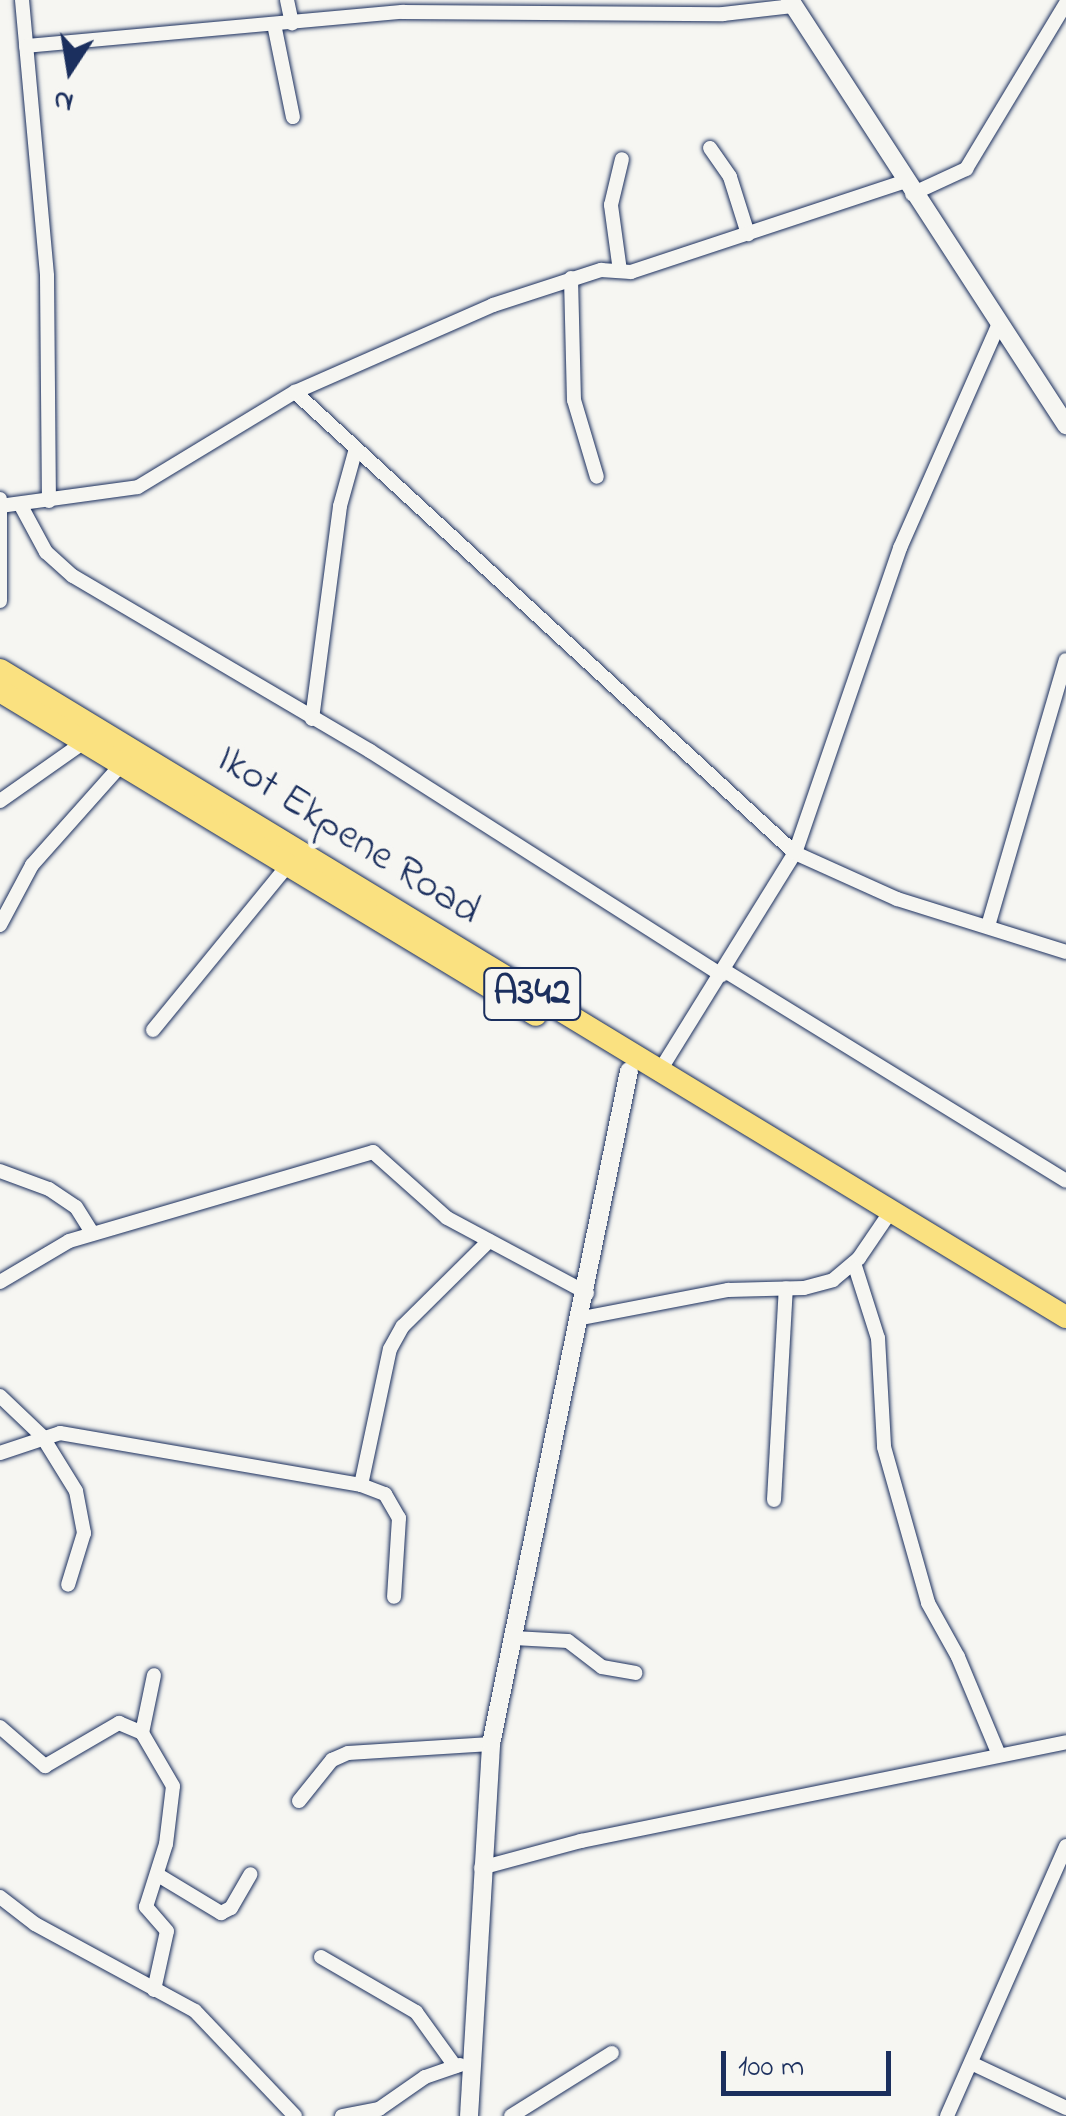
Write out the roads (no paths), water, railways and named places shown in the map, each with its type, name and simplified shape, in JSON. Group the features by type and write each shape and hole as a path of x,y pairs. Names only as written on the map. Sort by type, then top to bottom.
{"highway":[{"name":"Ikot Ekpene Road","path":"0,670 659,1072 1066,1332"},
{"name":"Ikot Ekpene Road","path":"0,691 629,1071 1066,1317"}],"street":[{"path":"22,0 47,276 49,501"},
{"path":"287,0 292,22"},
{"path":"26,46 402,12 723,14 792,3 908,188 1063,412"},
{"path":"0,601 1,503 104,495 153,480 296,392 435,328 572,278 620,271 966,169 1066,3"},
{"path":"274,24 293,117"},
{"path":"710,148 730,177 748,234"},
{"path":"620,271 611,205 622,160"},
{"path":"572,278 572,388 597,476"},
{"path":"659,1072 794,853 900,548 999,324"},
{"path":"296,392 355,452 794,853 897,899 1066,952"},
{"path":"312,719 335,535 355,452"},
{"path":"20,504 46,552 73,576 1066,1181"},
{"path":"988,926 1066,660"},
{"path":"0,801 84,742"},
{"path":"0,925 32,864 122,764"},
{"path":"154,1030 288,865"},
{"path":"470,2116 463,2065 492,1744 588,1293 629,1071"},
{"path":"0,1282 43,1251 92,1233 373,1152 446,1218 588,1293"},
{"path":"0,1171 50,1189 76,1207 92,1233"},
{"path":"582,1318 728,1290 786,1288 833,1280 854,1263 886,1216"},
{"path":"361,1485 375,1406 402,1326 489,1241"},
{"path":"854,1263 878,1338 884,1447 912,1548 934,1618 958,1657 999,1755"},
{"path":"774,1500 786,1288"},
{"path":"0,1396 42,1436 83,1512 84,1533 68,1585"},
{"path":"0,1453 60,1432 361,1485 384,1494 399,1518 394,1597"},
{"path":"514,1638 568,1640 602,1667 635,1673"},
{"path":"142,1733 154,1675"},
{"path":"0,1727 46,1766 119,1723 142,1733 174,1786 158,1875 146,1907 162,1922 168,1942 154,1990"},
{"path":"481,1868 1066,1742"},
{"path":"298,1802 332,1760 348,1752 492,1744"},
{"path":"947,2116 1066,1846"},
{"path":"158,1875 221,1913 251,1874"},
{"path":"0,1897 35,1924 195,2011 296,2116"},
{"path":"322,1957 416,2012 463,2065"},
{"path":"511,2116 612,2053"},
{"path":"971,2063 1066,2108"},
{"path":"342,2116 379,2109 425,2077 463,2065"}]}
